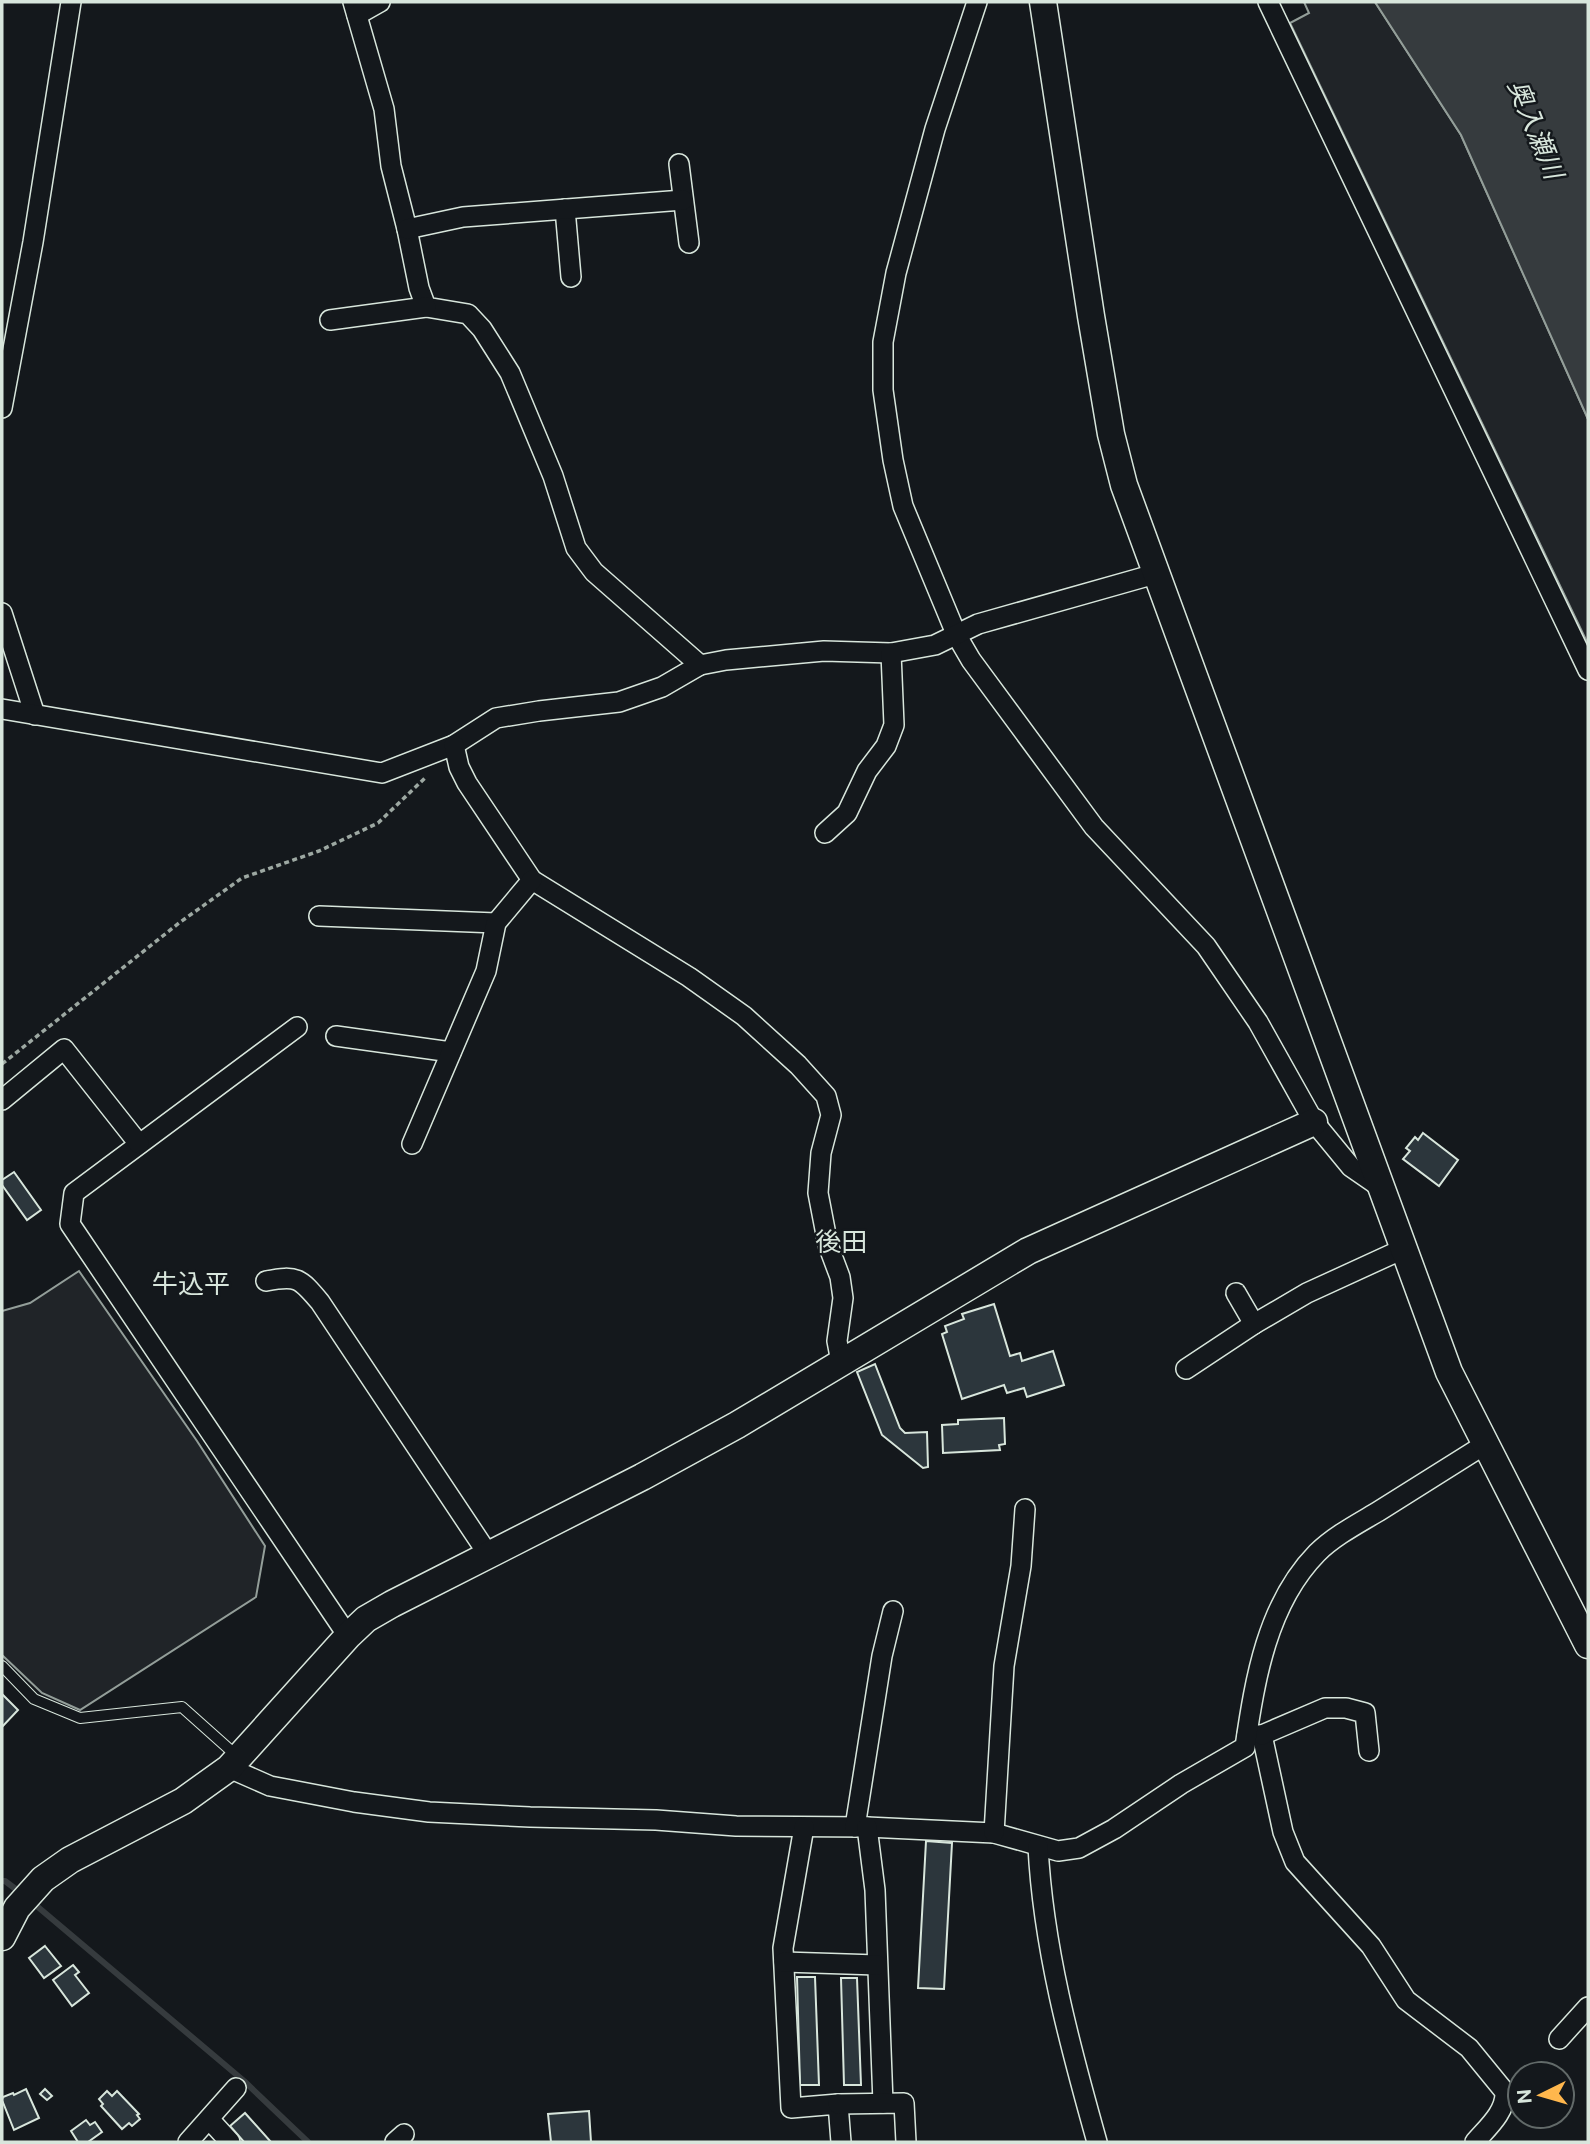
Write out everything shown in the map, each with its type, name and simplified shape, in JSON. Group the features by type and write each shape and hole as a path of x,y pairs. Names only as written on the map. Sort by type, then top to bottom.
{"street":[{"path":"2,408 33,242 71,2"},
{"path":"380,2 355,8 384,108 391,166 419,288 426,307"},
{"path":"976,2 924,167 896,273 883,342 883,390 903,506 957,636 971,660 1094,827 1206,946 1258,1022 1314,1122 1351,1167 1380,1187"},
{"path":"1043,2 1111,434 1124,485 1449,1372 1588,1645"},
{"path":"1268,2 1588,670"},
{"path":"679,164 689,243"},
{"path":"407,229 463,217 683,200"},
{"path":"565,209 571,277"},
{"path":"330,320 426,307 468,314 482,329 510,373 553,476 576,548 594,572 700,665"},
{"path":"2,709 383,773 454,745 496,718 619,702 662,687 700,665 824,651 891,653 934,645 978,624 1155,574"},
{"path":"2,613 35,715"},
{"path":"825,833 847,813 867,771 886,746 894,725 891,653"},
{"path":"454,745 467,783 532,880 689,977 744,1016 799,1065 826,1096 831,1115 821,1153 818,1192 828,1245 840,1277 843,1298 837,1341 841,1362"},
{"path":"412,1144 485,971 496,922 532,880"},
{"path":"319,916 496,922"},
{"path":"297,1027 74,1193 70,1224 348,1636"},
{"path":"336,1036 451,1052"},
{"path":"2,1100 64,1049 139,1144"},
{"path":"2,1937 18,1908 43,1879 70,1860 183,1801 234,1763 366,1619 737,1425 1028,1251 1314,1122"},
{"path":"1186,1369 1307,1293 1402,1249"},
{"path":"265,1281 288,1277 302,1281 314,1295 488,1554"},
{"path":"1236,1293 1254,1324"},
{"path":"1475,2142 1501,2111 1506,2101 1505,2092 1469,2048 1406,2000 1371,1946 1295,1862 1283,1832 1254,1735 1255,1684 1265,1646 1296,1581 1318,1553 1353,1527 1484,1444"},
{"path":"994,1833 1004,1667 1021,1566 1026,1509"},
{"path":"883,2104 875,1890 861,1827 882,1656 893,1611"},
{"path":"234,1763 270,1786 354,1802 429,1812 656,1820 736,1826 861,1827 994,1833 1058,1851 1079,1848 1114,1829 1181,1784 1245,1747 1254,1735 1325,1708 1365,1713 1369,1751"},
{"path":"804,1827 783,1948 792,2108 904,2103 906,2142"},
{"path":"1038,1846 1040,1882 1070,2046 1097,2142"},
{"path":"784,1962 877,1965"},
{"path":"1559,2039 1588,2007"},
{"path":"188,2142 236,2088"},
{"path":"838,2104 841,2142"},
{"path":"209,2119 230,2142"}],"lane":[{"path":"2,1666 34,1699 80,1718 182,1707 234,1763"}],"path":[{"path":"2,1064 179,923 242,878 319,851 378,823 428,776 459,766"}],"shaded area":[{"path":"1304,2 1375,2 1461,135 1588,419 1588,644 1290,23 1309,13"},
{"path":"79,1271 197,1441 265,1546 256,1597 80,1710 42,1693 2,1655 2,1311 30,1303"}],"water":[{"name":"奥入瀬川","path":"1375,2 1588,2 1588,419 1461,135"}],"building":[{"path":"1423,1133 1458,1160 1439,1186 1403,1159 1410,1151 1406,1148 1415,1137 1418,1140"},
{"path":"14,1172 41,1210 27,1220 2,1185 2,1180"},
{"path":"994,1304 1010,1356 1020,1353 1022,1361 1053,1351 1064,1385 1027,1397 1024,1388 1007,1393 1004,1385 962,1399 942,1334 947,1332 945,1326 964,1319 962,1314"},
{"path":"875,1364 900,1428 905,1433 927,1432 928,1467 923,1468 882,1435 857,1372"},
{"path":"1004,1418 1005,1444 999,1445 1000,1450 943,1453 942,1425 958,1424 958,1420"},
{"path":"2,1694 18,1710 2,1727"},
{"path":"926,1841 952,1843 944,1989 918,1988"},
{"path":"45,1946 61,1966 44,1978 29,1958"},
{"path":"73,1965 79,1972 75,1975 89,1993 72,2006 53,1980"},
{"path":"797,1977 815,1977 819,2085 800,2085"},
{"path":"841,1978 857,1978 861,2085 844,2085"},
{"path":"26,2089 39,2118 14,2130 2,2100 3,2097"},
{"path":"45,2089 52,2096 47,2100 40,2094"},
{"path":"107,2091 112,2096 117,2091 139,2114 137,2115 140,2119 132,2126 129,2123 122,2129 101,2106 103,2104 99,2099"},
{"path":"589,2111 591,2142 551,2142 548,2114"},
{"path":"245,2113 271,2142 244,2142 230,2126"},
{"path":"86,2120 90,2125 95,2122 102,2132 88,2142 78,2142 71,2131"}],"waterway":[{"path":"2,1881 21,1893"},
{"path":"32,1902 244,2081 308,2142"}],"district":[{"name":"後田","path":"841,1241"},
{"name":"牛込平","path":"191,1283"}]}
